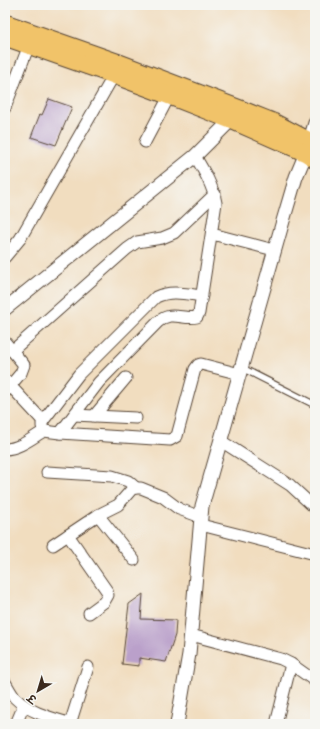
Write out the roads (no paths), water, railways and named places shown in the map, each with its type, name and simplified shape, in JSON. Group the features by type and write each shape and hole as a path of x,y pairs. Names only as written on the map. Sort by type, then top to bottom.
{"main road":[{"path":"5,23 119,63 172,90 236,115 273,122 312,149"},
{"path":"5,37 114,75 172,90"}],"street":[{"path":"5,108 29,45"},
{"path":"5,257 20,239 114,75"},
{"path":"145,142 172,90"},
{"path":"5,309 195,156 236,115"},
{"path":"177,724 189,654 202,506 296,177 312,149 315,123"},
{"path":"60,433 111,368 164,317 169,315 192,318 197,317 199,313 216,203 215,194 195,156"},
{"path":"12,351 127,249 137,242 162,238 174,233 215,194"},
{"path":"212,234 274,250"},
{"path":"5,449 18,447 44,426 80,374 156,296 172,292 202,296"},
{"path":"5,342 24,365 21,373 7,386 44,426 60,433 170,440 177,436 195,369 198,365 201,364 240,371"},
{"path":"94,416 126,378"},
{"path":"74,415 136,418"},
{"path":"221,441 290,485 315,508"},
{"path":"48,472 112,476 128,481 136,488"},
{"path":"53,545 98,515 118,504 132,489 141,488 163,497 179,509 201,521 315,554"},
{"path":"98,515 134,560"},
{"path":"68,535 107,591 108,595 104,602 89,613"},
{"path":"191,635 281,659 291,664 315,681"},
{"path":"276,724 291,664"},
{"path":"5,682 14,697 34,712 71,724 88,667"},
{"path":"16,724 24,705"}],"lane":[{"path":"240,371 315,405"}]}
